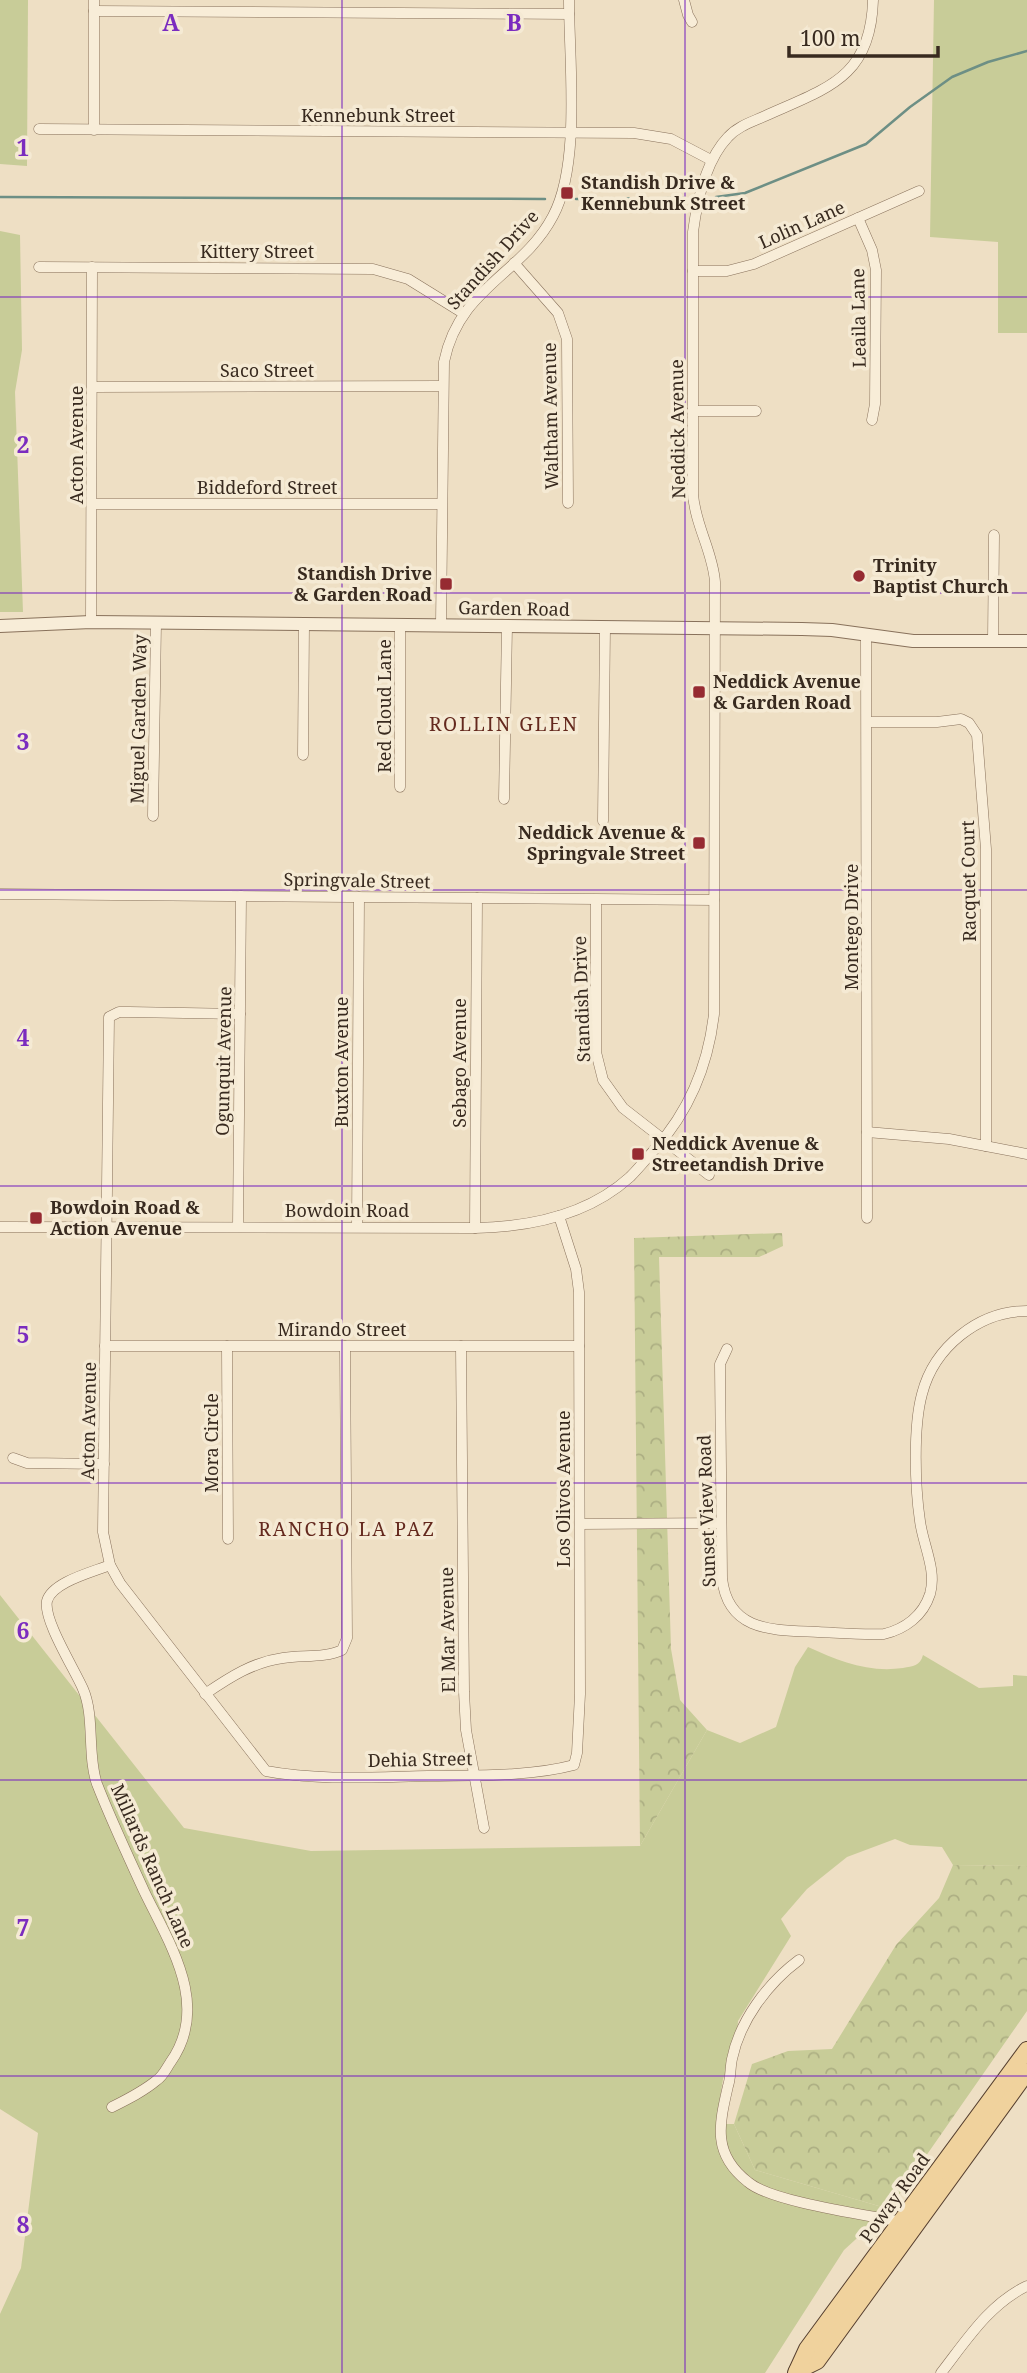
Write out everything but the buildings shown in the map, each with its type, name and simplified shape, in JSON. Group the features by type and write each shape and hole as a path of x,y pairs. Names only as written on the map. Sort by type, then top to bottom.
{"main road":[{"name":"Poway Road","path":"797,2372 807,2349 1027,2050"},
{"name":"Poway Road","path":"797,2372 817,2361 1027,2072"}],"street":[{"path":"94,0 94,130"},
{"name":"Standish Drive","path":"440,625 442,386 448,345 463,313 481,292 539,237 559,202 566,174 570,133 569,0"},
{"path":"684,0 692,22"},
{"name":"Neddick Avenue","path":"664,1139 692,1096 709,1046 714,1014 716,628 714,574 694,504 692,411 695,216 711,160 734,131 822,90 848,72 870,34 873,0"},
{"path":"94,11 569,14"},
{"name":"Kennebunk Street","path":"39,129 635,133 659,136 680,143 711,160"},
{"name":"Lolin Lane","path":"693,271 727,271 754,264 919,191"},
{"name":"Leaila Lane","path":"858,218 874,259 877,281 875,404 872,420"},
{"name":"Waltham Avenue","path":"514,263 558,313 567,339 568,503"},
{"name":"Kittery Street","path":"39,267 373,269 408,279 463,313"},
{"name":"Acton Avenue","path":"92,267 92,622"},
{"name":"Saco Street","path":"92,387 442,386"},
{"path":"692,411 756,411"},
{"name":"Biddeford Street","path":"93,504 441,504"},
{"path":"993,641 994,535"},
{"name":"Garden Road","path":"0,626 92,622 716,628 832,630 914,641 1027,641"},
{"name":"Miguel Garden Way","path":"153,817 156,623"},
{"path":"303,755 304,624"},
{"name":"Red Cloud Lane","path":"400,625 400,787"},
{"path":"504,799 507,626"},
{"path":"603,821 605,627"},
{"name":"Montego Drive","path":"866,636 867,1217"},
{"name":"Racquet Court","path":"867,722 937,722 961,719 969,723 978,735 986,849 986,1146"},
{"name":"Springvale Street","path":"0,894 714,901"},
{"name":"Ogunquit Avenue","path":"238,1226 241,896"},
{"name":"Buxton Avenue","path":"357,1227 359,897"},
{"name":"Sebago Avenue","path":"475,1228 477,898"},
{"name":"Standish Drive","path":"596,900 596,1052 603,1080 624,1108 709,1175"},
{"name":"Acton Avenue","path":"240,1014 119,1012 109,1017 103,1532 110,1565 120,1583 266,1771"},
{"path":"867,1132 932,1137 1027,1154"},
{"name":"Bowdoin Road","path":"0,1227 475,1228 526,1225 559,1216 593,1202 630,1176 664,1139"},
{"name":"Los Olivos Avenue","path":"559,1216 578,1280 580,1695 574,1765"},
{"name":"Sunset View Road","path":"727,1349 720,1364 721,1523 723,1585 732,1607 744,1619 758,1627 874,1635 891,1632 911,1622 930,1594 931,1568 920,1527 917,1489 918,1414 928,1376 947,1348 970,1328 1002,1314 1027,1311"},
{"name":"Mirando Street","path":"105,1346 579,1346"},
{"name":"Mora Circle","path":"227,1346 228,1539"},
{"path":"205,1694 253,1665 280,1658 332,1654 342,1650 347,1638 345,1346"},
{"name":"El Mar Avenue","path":"461,1346 464,1692 474,1775 482,1805 484,1828"},
{"path":"13,1458 27,1463 104,1464"},
{"path":"580,1524 721,1523"},
{"name":"Millards Ranch Lane","path":"110,1565 61,1585 52,1592 47,1602 48,1609 54,1632 85,1692 96,1780 144,1890 168,1936 184,1980 189,2022 180,2050 160,2078 112,2107"},
{"name":"Dehia Street","path":"266,1771 290,1776 474,1775 555,1770 574,1765"},
{"path":"799,1960 779,1975 761,1998 739,2038 732,2060 719,2135 724,2152 731,2166 749,2184 777,2196 902,2222"},
{"path":"940,2373 983,2319 1011,2294 1027,2286"}],"green space":[{"path":"0,0 28,0 27,166 0,164"},
{"path":"934,0 1027,0 1027,333 998,333 998,242 930,237"},
{"path":"0,231 20,235 22,350 15,392 23,612 0,612"},
{"path":"782,1233 783,1246 759,1257 659,1257 671,1649 680,1700 707,1730 640,1846 634,1238"},
{"path":"0,1595 184,1828 311,1851 640,1846 707,1730 740,1743 776,1727 795,1667 808,1647 842,1661 878,1669 913,1666 923,1655 979,1688 1013,1686 1013,1675 1027,1676 1027,1866 953,1865 942,1847 910,1845 895,1839 847,1857 807,1889 781,1919 791,1936 738,2021 736,2048 723,2079 716,2124 734,2124 755,2170 889,2209 844,2250 765,2373 0,2373 0,2314 21,2268 38,2133 0,2109"},
{"path":"953,1865 1027,1866 1027,2011 889,2209 755,2170 734,2124 752,2064 788,2051 832,2049 896,1945 939,1898"}],"waterway":[{"path":"716,197 745,193 866,144 910,107 952,77 988,62 1027,51"},
{"path":"0,197 545,199"},
{"path":"576,199 685,198"}],"place":[{"name":"Standish Drive & Kennebunk Street","path":"567,193"},
{"name":"Trinity Baptist Church","path":"859,576"},
{"name":"Standish Drive & Garden Road","path":"446,584"},
{"name":"Neddick Avenue & Garden Road","path":"699,692"},
{"name":"Neddick Avenue & Springvale Street","path":"699,843"},
{"name":"Neddick Avenue & Streetandish Drive","path":"638,1154"},
{"name":"Bowdoin Road & Action Avenue","path":"36,1218"}],"district":[{"name":"ROLLIN GLEN","path":"504,724"},
{"name":"RANCHO LA PAZ","path":"347,1529"}]}
